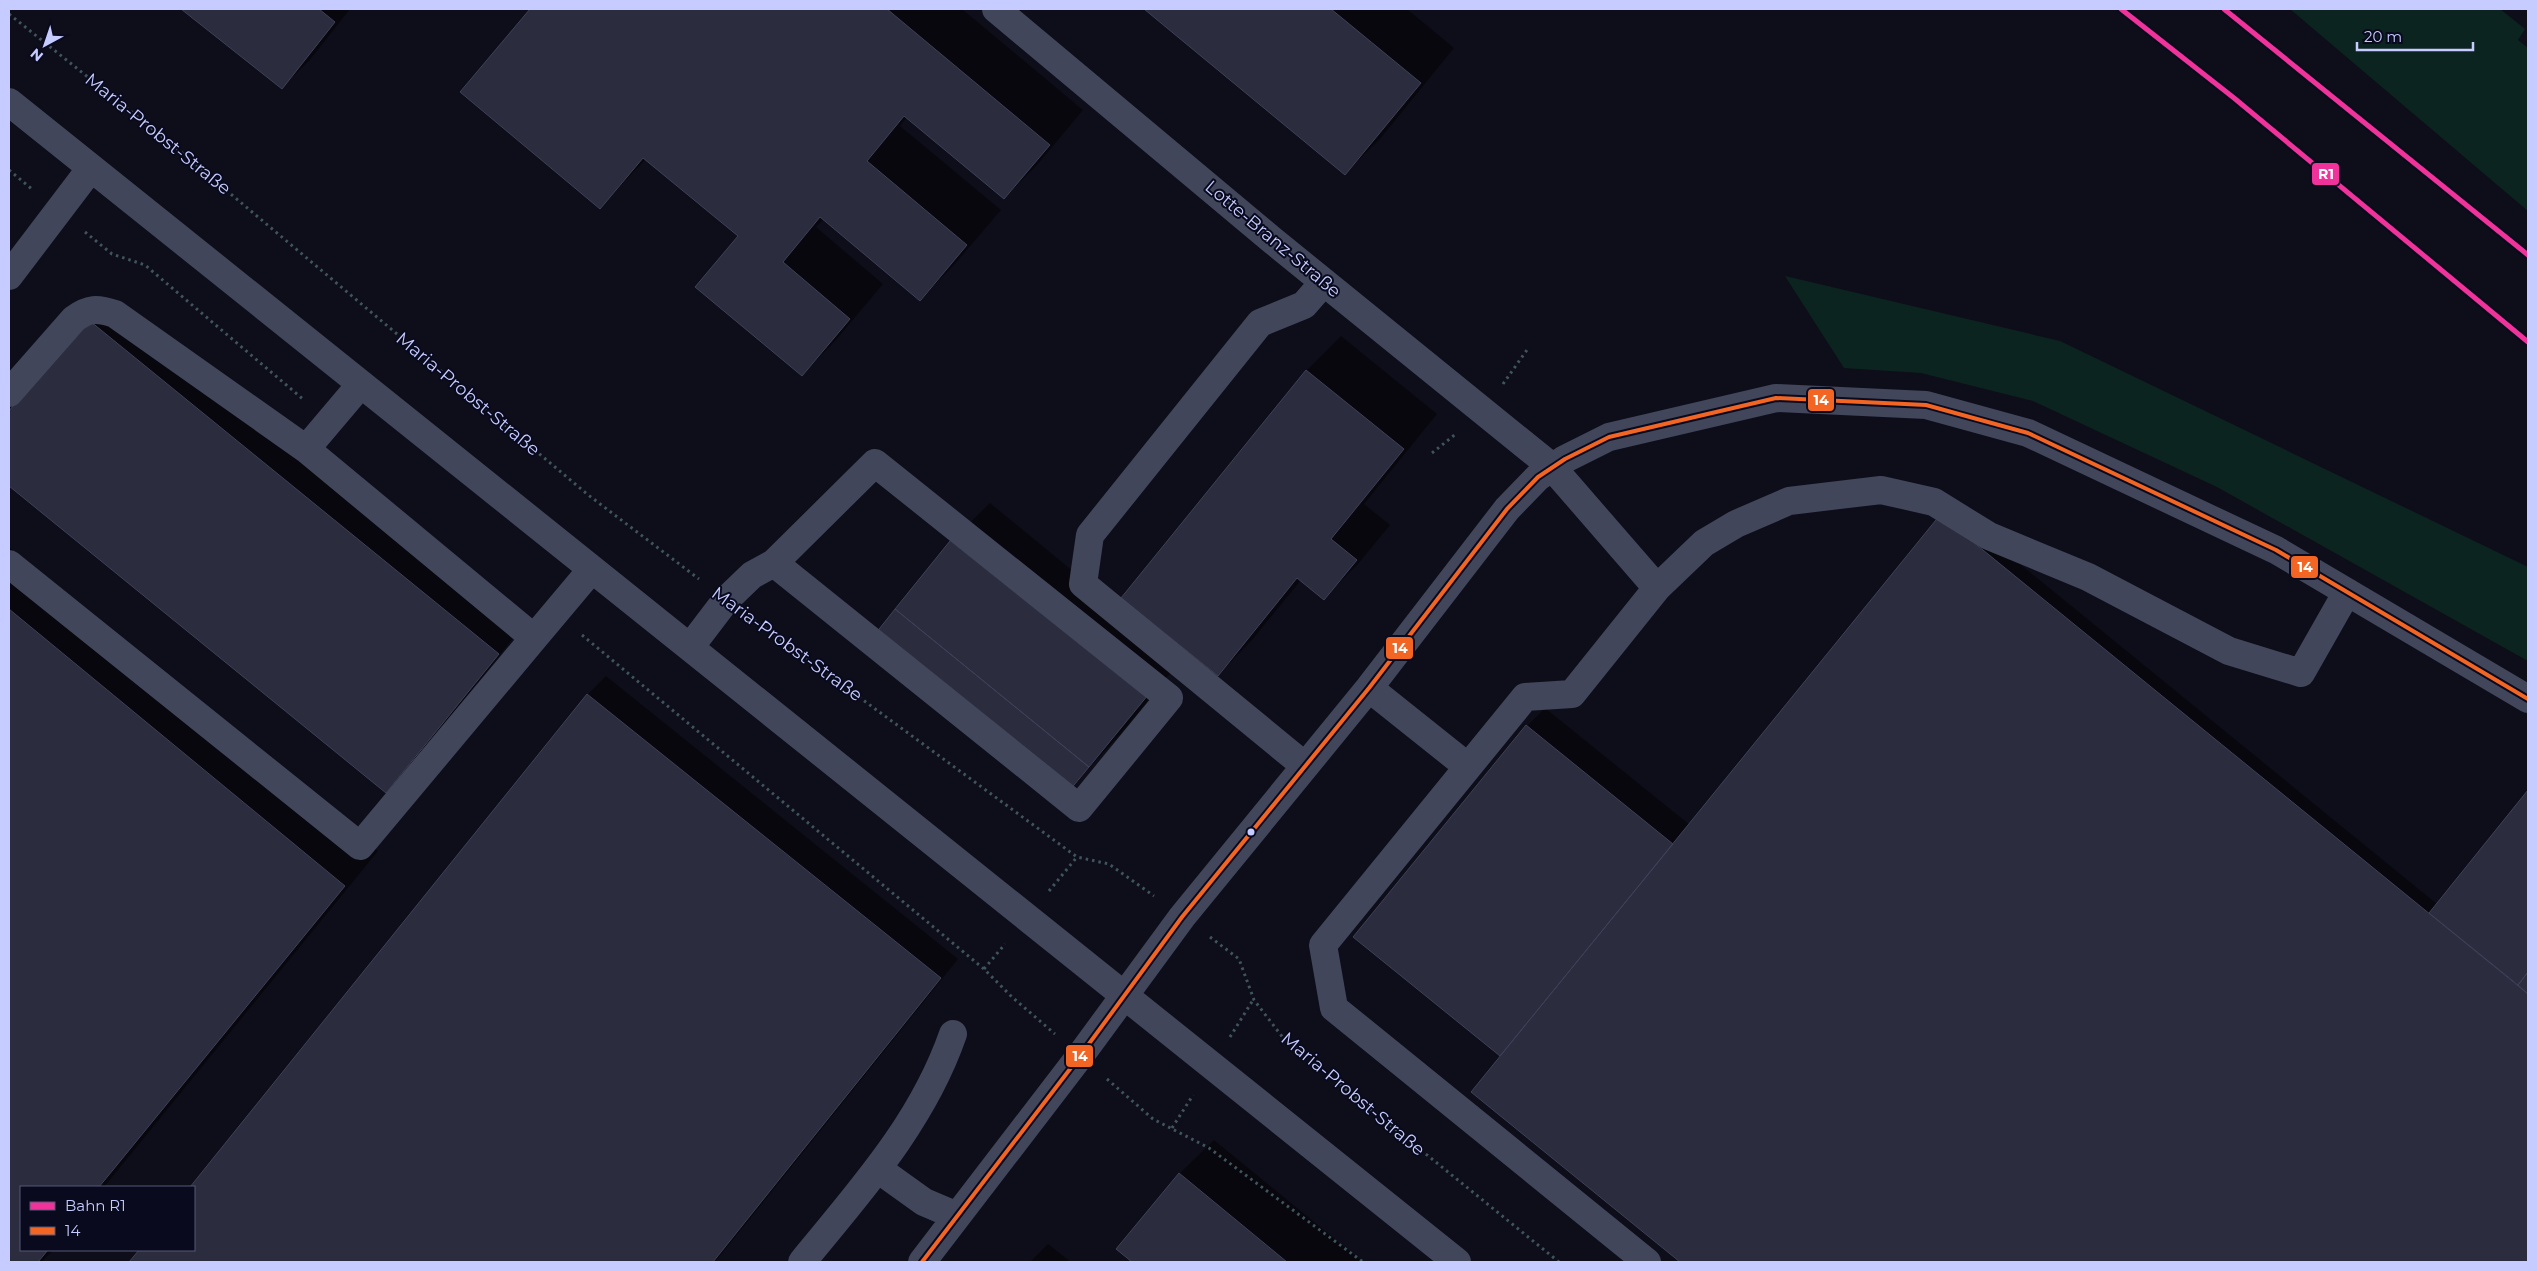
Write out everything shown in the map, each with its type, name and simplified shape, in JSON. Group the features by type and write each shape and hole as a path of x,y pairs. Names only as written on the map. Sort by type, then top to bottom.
{"street":[{"name":"Lotte-Branz-Straße","path":"996,9 1324,282 1552,467 1657,588"},
{"path":"9,102 592,569 691,646 1457,1262"},
{"path":"9,276 91,168"},
{"path":"1305,766 1083,584 1090,535 1260,323 1304,305 1324,282"},
{"path":"9,393 74,319 85,311 97,308 115,314 306,449 534,638"},
{"path":"306,449 361,384"},
{"path":"922,1262 1080,1056 1182,916 1370,688 1507,509 1538,477 1552,467 1609,437 1776,398 1926,405 2028,433 2276,550 2528,699"},
{"path":"691,646 726,600 752,575 774,563 876,463 1169,698 1079,808 774,563"},
{"path":"1647,1262 1334,1008 1323,945 1525,697 1572,694 1657,588 1704,542 1736,524 1789,501 1881,490 1934,502 1989,536 2088,577 2229,651 2300,673 2347,592"},
{"path":"9,564 360,846 592,569"},
{"path":"1370,688 1468,767"},
{"path":"802,1262 894,1149 941,1067 952,1034"},
{"path":"878,1169 924,1202 957,1216"}],"path":[{"name":"Maria-Probst-Straße","path":"9,14 169,142 587,494 726,600 1077,858 1109,864 1239,959 1254,1000 1284,1039 1559,1262"},
{"path":"9,170 112,254 145,265 330,422"},
{"path":"555,612 984,969 1012,997 1153,1119 1210,1148 1364,1262"}],"green space":[{"path":"2290,9 2500,9 2525,29 2518,40 2528,48 2528,211"},
{"path":"1785,276 2060,341 2528,567 2528,661 2217,487 2033,401 1921,373 1844,368"}],"building":[{"path":"181,9 319,9 335,22 282,89"},
{"path":"530,9 887,9 1050,145 1004,199 904,116 867,161 967,245 920,301 820,217 783,262 850,319 802,376 695,287 738,236 643,158 600,209 460,92"},
{"path":"1144,9 1331,9 1421,83 1345,175"},
{"path":"85,317 499,654 386,793 9,486 9,411"},
{"path":"1306,370 1404,449 1331,539 1357,560 1324,600 1297,578 1218,676 1121,598"},
{"path":"1940,515 2528,994 2528,1262 1680,1262 1471,1092"},
{"path":"954,536 1148,695 1089,767 895,609"},
{"path":"9,609 345,886 100,1186 20,1186 20,1251 47,1251 38,1262 9,1262"},
{"path":"895,609 1089,767 1069,791 876,633"},
{"path":"587,694 941,978 713,1262 129,1262 138,1251 195,1251 195,1186 191,1186"},
{"path":"1526,725 1673,844 1500,1056 1353,937"},
{"path":"2528,790 2528,972 2518,985 2429,913"},
{"path":"2528,972 2528,994 2518,985"},
{"path":"1179,1173 1287,1262 1132,1262 1116,1249"}],"rail line":[{"name":"R1","path":"2121,9 2234,98 2528,342"},
{"name":"R1","path":"2224,9 2528,255"}],"transit line":[{"name":"14","path":"922,1262 1080,1056 1182,917 1369,688 1507,509 1538,477 1565,459 1609,437 1776,398 1926,405 2028,433 2276,550 2528,699"}]}
